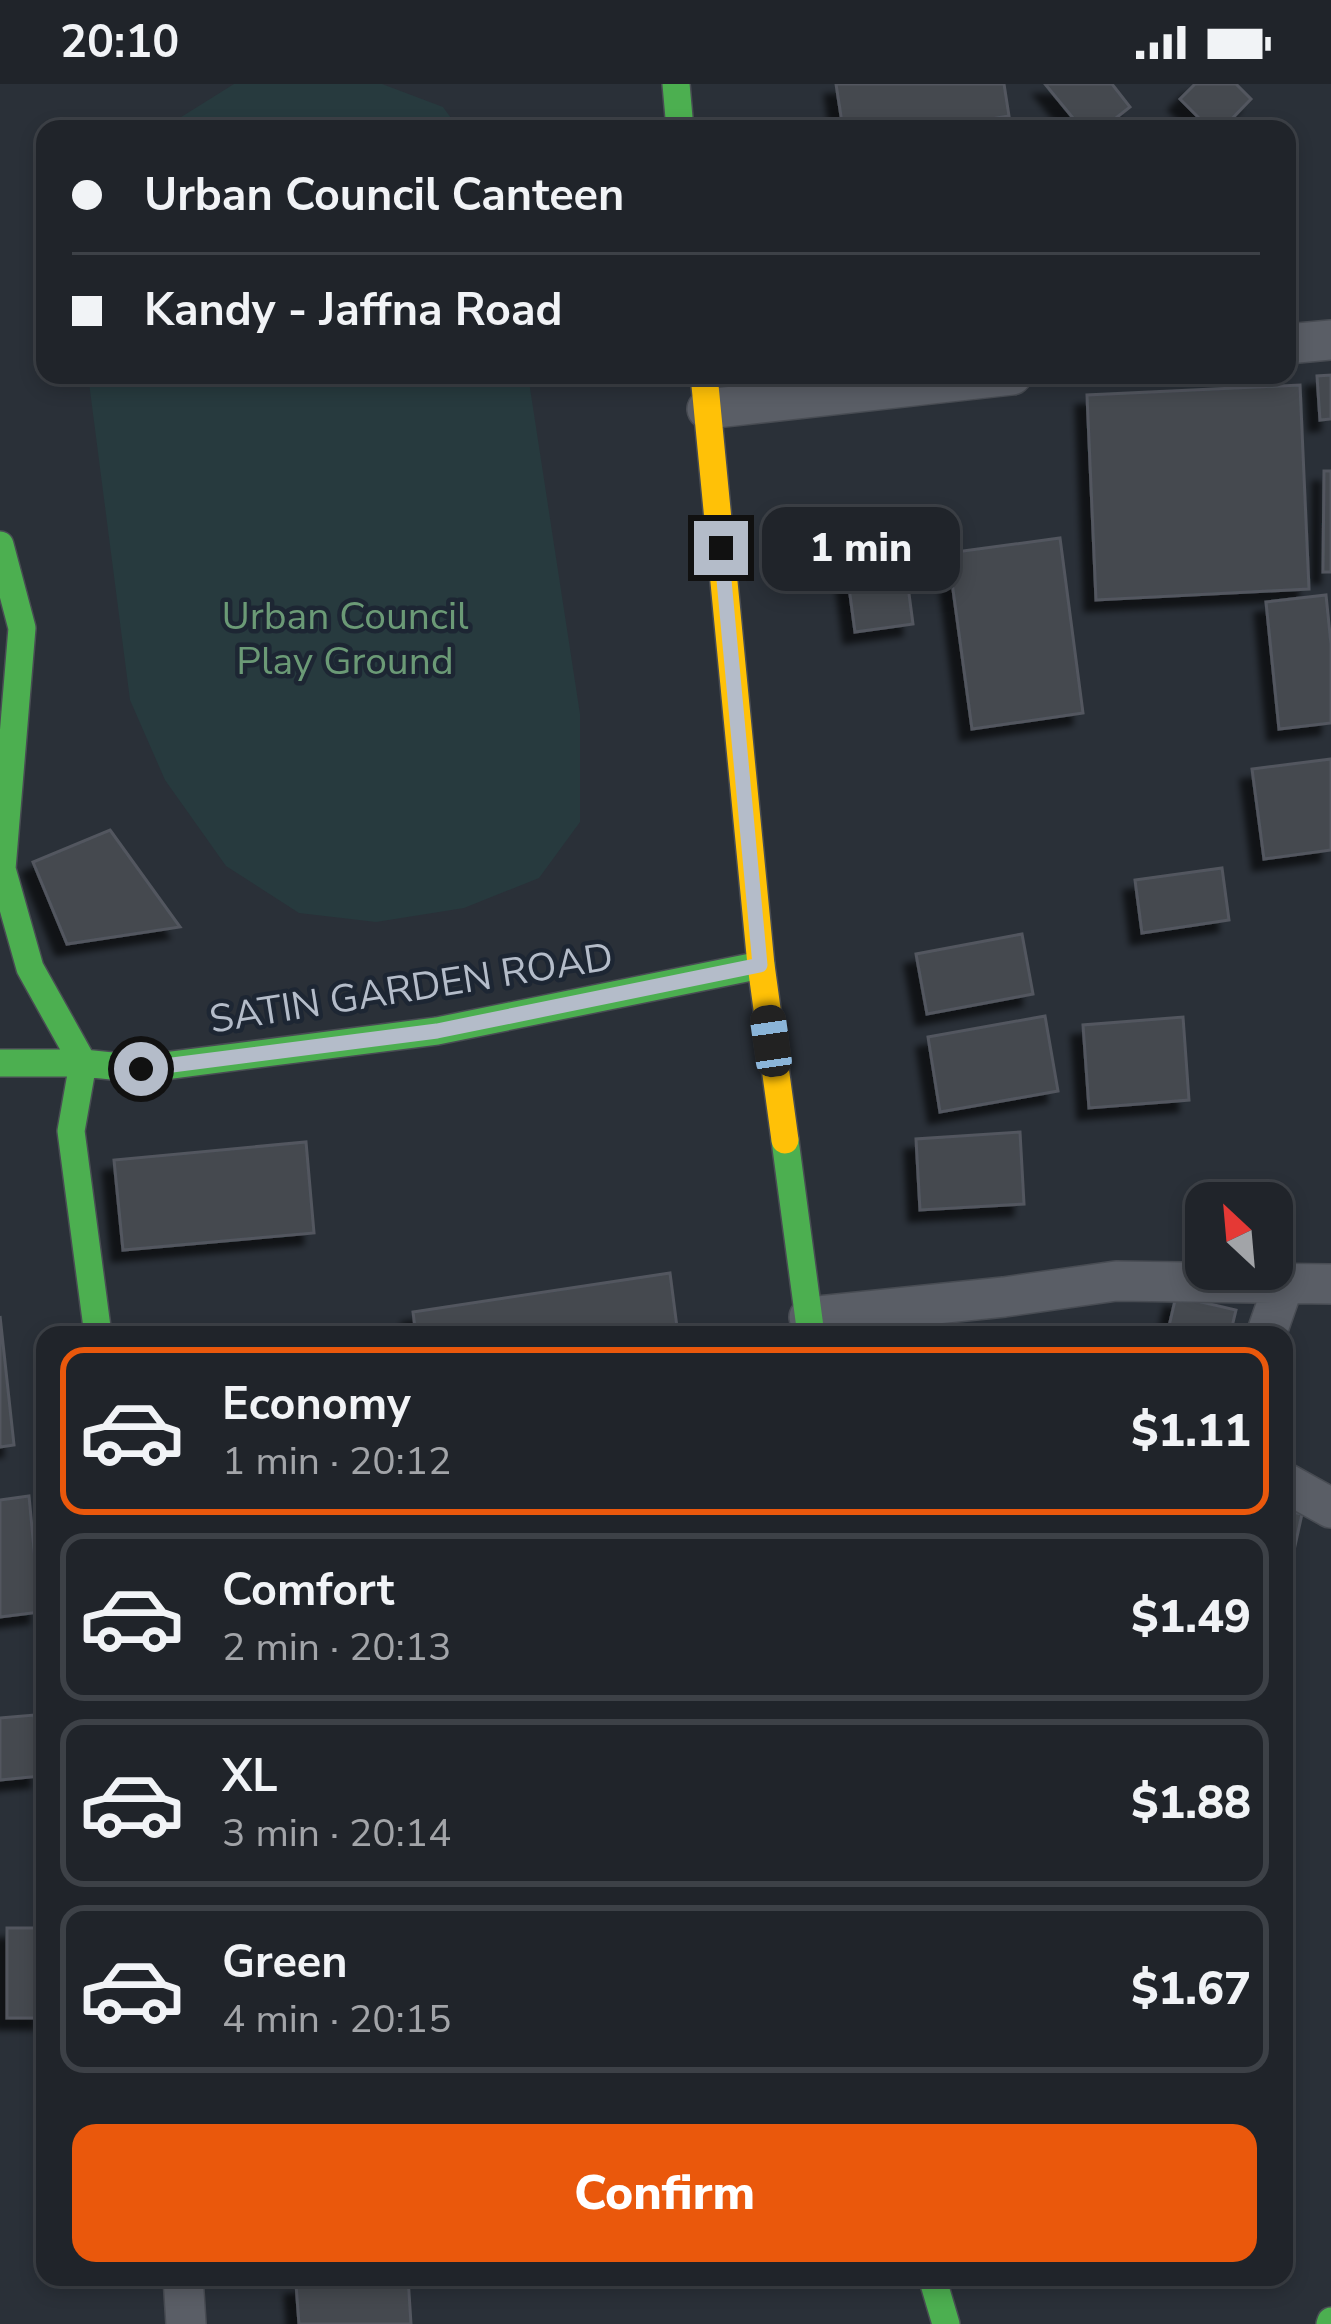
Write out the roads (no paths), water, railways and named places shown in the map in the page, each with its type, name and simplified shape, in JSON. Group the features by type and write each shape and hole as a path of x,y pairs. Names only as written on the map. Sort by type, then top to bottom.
{"main road":[{"path":"676,84 679,120"},
{"path":"705,392 760,965 810,1326"},
{"path":"0,545 22,628 2,868 31,968 83,1063 71,1131 97,1326"},
{"name":"SATIN GARDEN ROAD","path":"0,1063 141,1069 437,1031 760,965"},
{"path":"935,2286 946,2324"}],"street":[{"path":"1296,343 1331,340"},
{"path":"705,392 849,384"},
{"path":"810,1326 1116,1281 1185,1283"},
{"path":"1293,1286 1331,1284"},
{"path":"1269,1326 1282,1290"},
{"path":"1293,1487 1331,1508"},
{"path":"183,2286 185,2324"}],"park label":[{"name":"Urban Council Play Ground","path":"345,638"}]}
